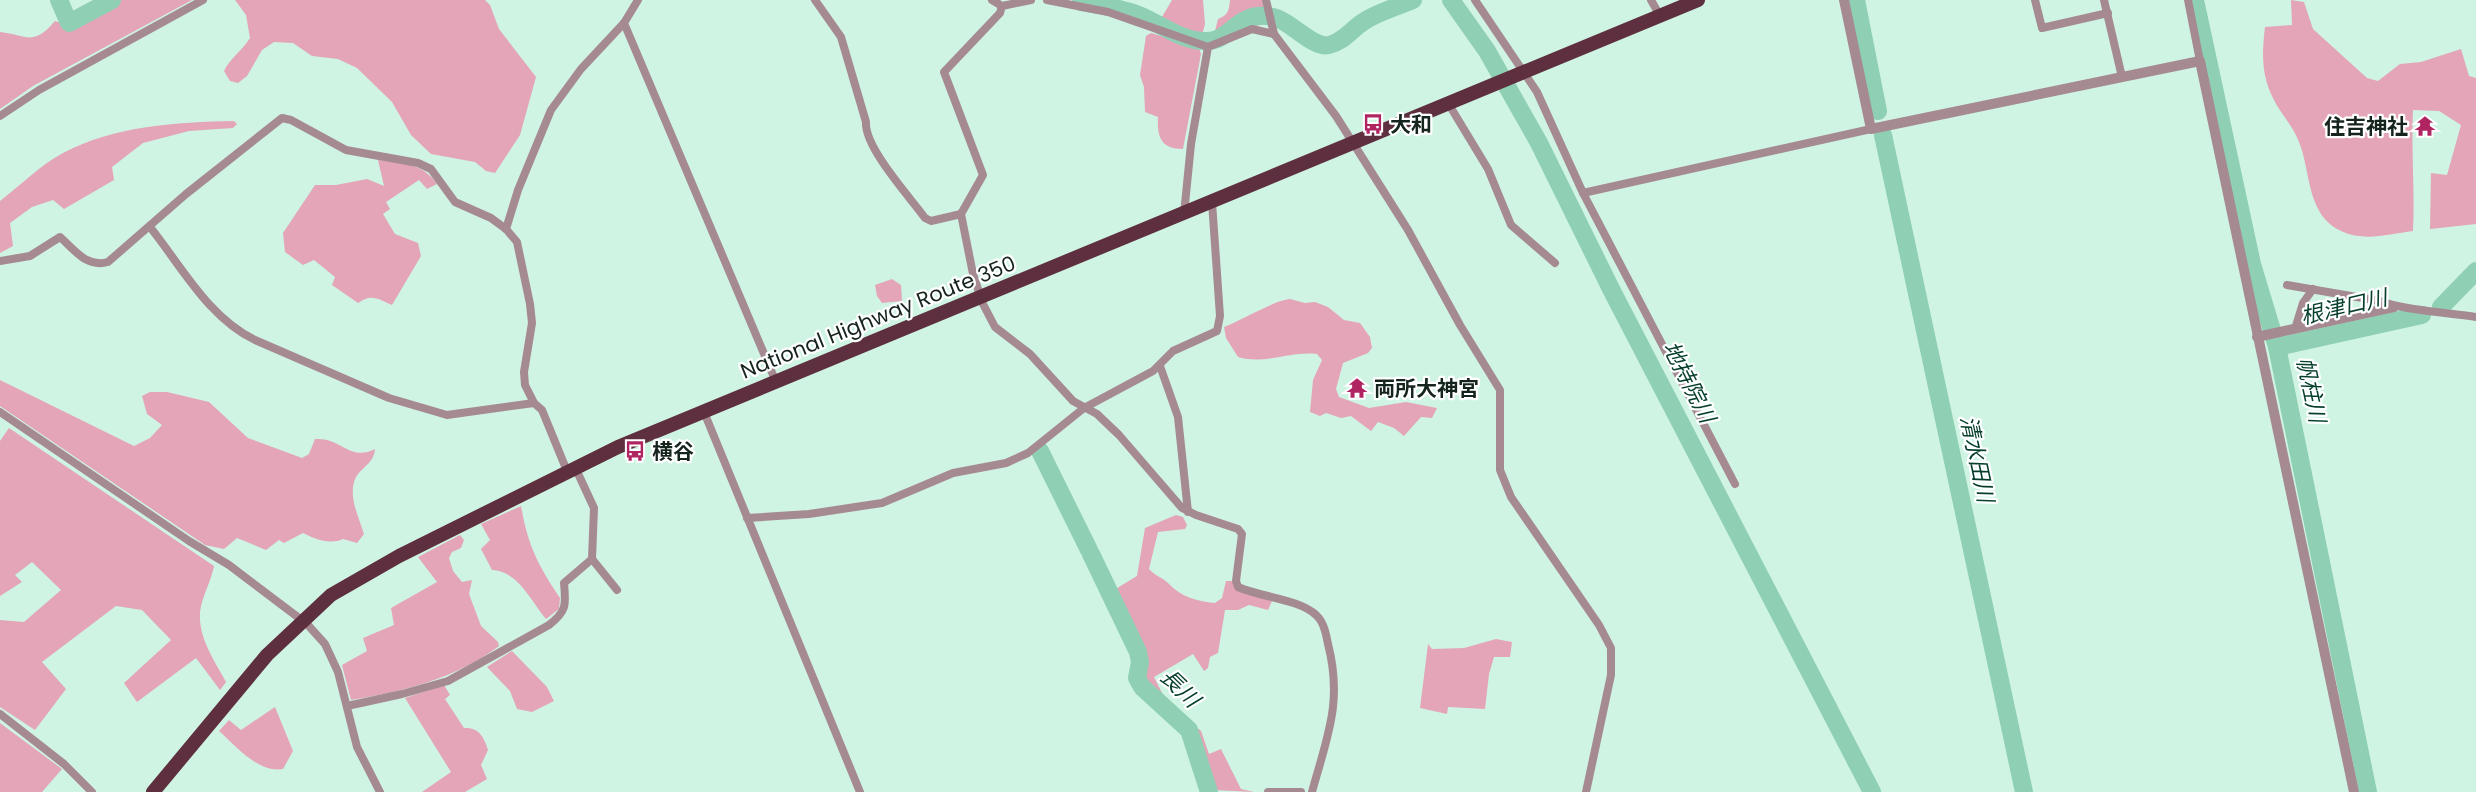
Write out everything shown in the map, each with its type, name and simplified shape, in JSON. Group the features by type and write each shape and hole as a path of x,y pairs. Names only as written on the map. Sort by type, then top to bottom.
{"highway":[{"name":"National Highway Route 350","path":"153,792 261,663 331,595 363,575 571,469 1698,0"}],"street":[{"path":"0,116 39,90 203,0"},
{"path":"506,228 518,190 551,110 581,69 624,23 638,0"},
{"path":"815,0 841,37 866,122 865,133 881,158 925,218 931,221 961,214"},
{"path":"992,0 1002,6 1031,0"},
{"path":"1047,0 1108,12 1208,47 1252,29 1274,34"},
{"path":"1475,0 1522,72 1735,484"},
{"path":"1651,0 1660,16"},
{"path":"1844,0 1871,129"},
{"path":"2035,0 2042,28 2108,13"},
{"path":"2104,0 2122,77"},
{"path":"2188,0 2354,792"},
{"path":"1267,5 1274,34 1317,90 1408,230 1460,325 1500,390 1500,470 1511,497 1599,625 1611,648 1609,685 1586,792"},
{"path":"1002,6 1000,13 944,72 983,175 961,214 981,298 995,327 1030,354 1073,401 1097,414 1119,435 1154,477 1188,512 1238,528 1242,534 1236,581 1238,587 1303,608 1315,614 1322,623 1331,657 1336,700 1312,792"},
{"path":"624,23 776,382"},
{"path":"1184,214 1191,144 1208,47"},
{"path":"1583,193 1871,129 2200,61"},
{"path":"1448,103 1488,169 1510,225 1556,263"},
{"path":"0,261 30,256 60,237 88,262 99,264 108,262 186,194 282,118 291,120 346,150 418,163 431,169 455,202 476,210 506,228 517,242 530,304 531,331 524,372 525,385 534,403 542,410 571,469 594,508 592,559 617,590"},
{"path":"747,518 809,514 882,503 913,492 953,473 1006,463 1028,453 1084,408 1161,366 1173,351 1217,331 1220,325 1212,202"},
{"path":"150,227 219,316 234,330 255,340 389,398 447,415 534,403"},
{"path":"2286,285 2380,301 2394,307"},
{"path":"2295,328 2303,303 2313,289"},
{"path":"2257,337 2394,307 2406,306 2476,317"},
{"path":"1161,366 1178,417 1188,512"},
{"path":"0,412 189,541 229,565 303,620 325,644 338,672 357,747 380,792"},
{"path":"704,412 860,792"},
{"path":"347,706 448,681 549,625 562,615 566,600 564,583 592,559"},
{"path":"0,714 55,756 92,792"},
{"path":"1268,792 1300,792"}],"shaded area":[{"path":"117,0 192,0 33,86 0,109 0,32 35,37 55,21 70,26"},
{"path":"235,0 485,0 490,5 499,29 536,77 520,135 495,173 486,171 475,162 431,154 411,135 392,102 357,68 338,59 312,56 293,43 274,42 262,50 247,76 238,83 230,81 224,71 250,38 246,15"},
{"path":"1172,0 1203,0 1205,24 1202,35 1166,26 1162,17"},
{"path":"1230,0 1262,0 1268,24 1240,28 1227,26 1214,35 1218,19 1227,12"},
{"path":"2291,0 2304,2 2313,29 2367,78 2378,81 2400,64 2421,62 2461,49 2469,76 2476,78 2476,224 2430,229 2431,173 2447,175 2461,125 2439,111 2413,110 2413,231 2368,237 2359,236 2341,231 2321,214 2311,191 2299,142 2273,98 2264,72 2265,27 2292,25"},
{"path":"1151,33 1199,48 1201,54 1183,149 1165,144 1158,130 1158,117 1145,112 1144,87 1140,75 1146,36"},
{"path":"234,121 237,124 233,128 189,131 143,143 112,167 114,180 64,209 53,200 32,207 10,223 13,246 0,253 0,201 63,153 124,131 168,124"},
{"path":"378,160 404,163 419,168 437,184 427,189 419,180 386,202 390,209 383,214 395,234 418,243 421,256 392,305 371,298 358,303 332,285 335,277 314,260 303,265 285,252 283,233 315,185 336,185 367,179 384,186"},
{"path":"892,279 901,285 902,301 882,303 877,296 875,285"},
{"path":"1290,299 1305,303 1315,302 1328,307 1344,320 1360,323 1370,337 1372,348 1368,353 1343,363 1336,389 1339,397 1369,408 1406,402 1437,408 1432,418 1421,417 1404,436 1394,428 1378,422 1371,431 1351,416 1341,418 1326,413 1320,416 1310,412 1313,380 1322,360 1317,354 1297,354 1268,359 1238,357 1226,338 1224,327 1267,306"},
{"path":"0,380 134,446 150,438 162,425 147,414 142,396 150,392 167,392 209,402 248,438 302,458 309,454 315,439 324,439 358,453 375,449 373,458 356,477 353,491 364,534 357,543 343,539 322,540 303,533 284,543 279,540 266,550 237,538 224,549 205,545 0,406"},
{"path":"9,428 214,566 202,601 200,616 203,636 226,682 220,690 196,658 137,702 124,683 171,640 142,610 116,606 42,662 66,689 35,730 0,707 0,620 24,622 61,590 32,562 15,575 22,582 0,596 0,441"},
{"path":"521,506 535,555 560,598 559,609 546,619 517,581 492,570 481,549 490,540 481,524"},
{"path":"1176,515 1183,517 1187,525 1185,529 1158,532 1149,569 1151,571 1178,592 1195,599 1215,603 1222,598 1226,581 1233,581 1272,601 1268,610 1249,605 1238,610 1225,610 1218,653 1210,657 1208,668 1204,671 1193,654 1154,677 1166,701 1201,731 1209,754 1221,749 1241,789 1254,792 1213,790 1192,729 1143,684 1141,649 1114,590 1137,576 1145,528"},
{"path":"460,535 464,540 461,548 452,552 449,558 453,571 462,582 472,580 469,594 481,626 498,642 499,646 465,667 428,682 351,700 342,665 367,651 363,638 394,625 391,608 437,582 418,557"},
{"path":"1496,639 1512,642 1510,657 1494,657 1489,674 1485,709 1448,707 1447,714 1420,708 1428,644 1432,649 1464,648"},
{"path":"512,651 547,687 554,701 532,712 517,709 510,691 487,667"},
{"path":"444,685 450,695 445,699 464,728 474,729 485,741 488,750 481,765 487,779 465,792 422,792 451,772 405,698"},
{"path":"275,707 293,751 283,769 265,767 248,758 219,731 229,720 241,730"},
{"path":"0,723 62,769 42,792 0,792"}],"waterway":[{"path":"59,0 69,23 112,0"},
{"path":"1081,2 1132,13 1180,36 1198,41 1216,40 1243,21 1261,16 1273,17 1316,43 1329,45 1339,41 1369,18 1413,0"},
{"name":"地持院川","path":"1451,0 1487,51 1539,143 1612,291 1872,792"},
{"name":"清水田川","path":"1856,0 1878,111"},
{"name":"帆柱川","path":"2195,0 2252,264 2277,347 2368,792"},
{"name":"清水田川","path":"1883,135 2024,792"},
{"name":"根津口川","path":"2441,307 2476,271"},
{"name":"根津口川","path":"2277,347 2422,315"},
{"name":"長川","path":"1040,451 1089,550"},
{"name":"長川","path":"1091,554 1138,652 1140,662 1137,678 1142,687 1189,730 1209,792"}],"place":[{"name":"大和","path":"1373,124"},
{"name":"住吉神社","path":"2425,126"},
{"name":"両所大神宮","path":"1357,388"},
{"name":"横谷","path":"635,451"}]}
